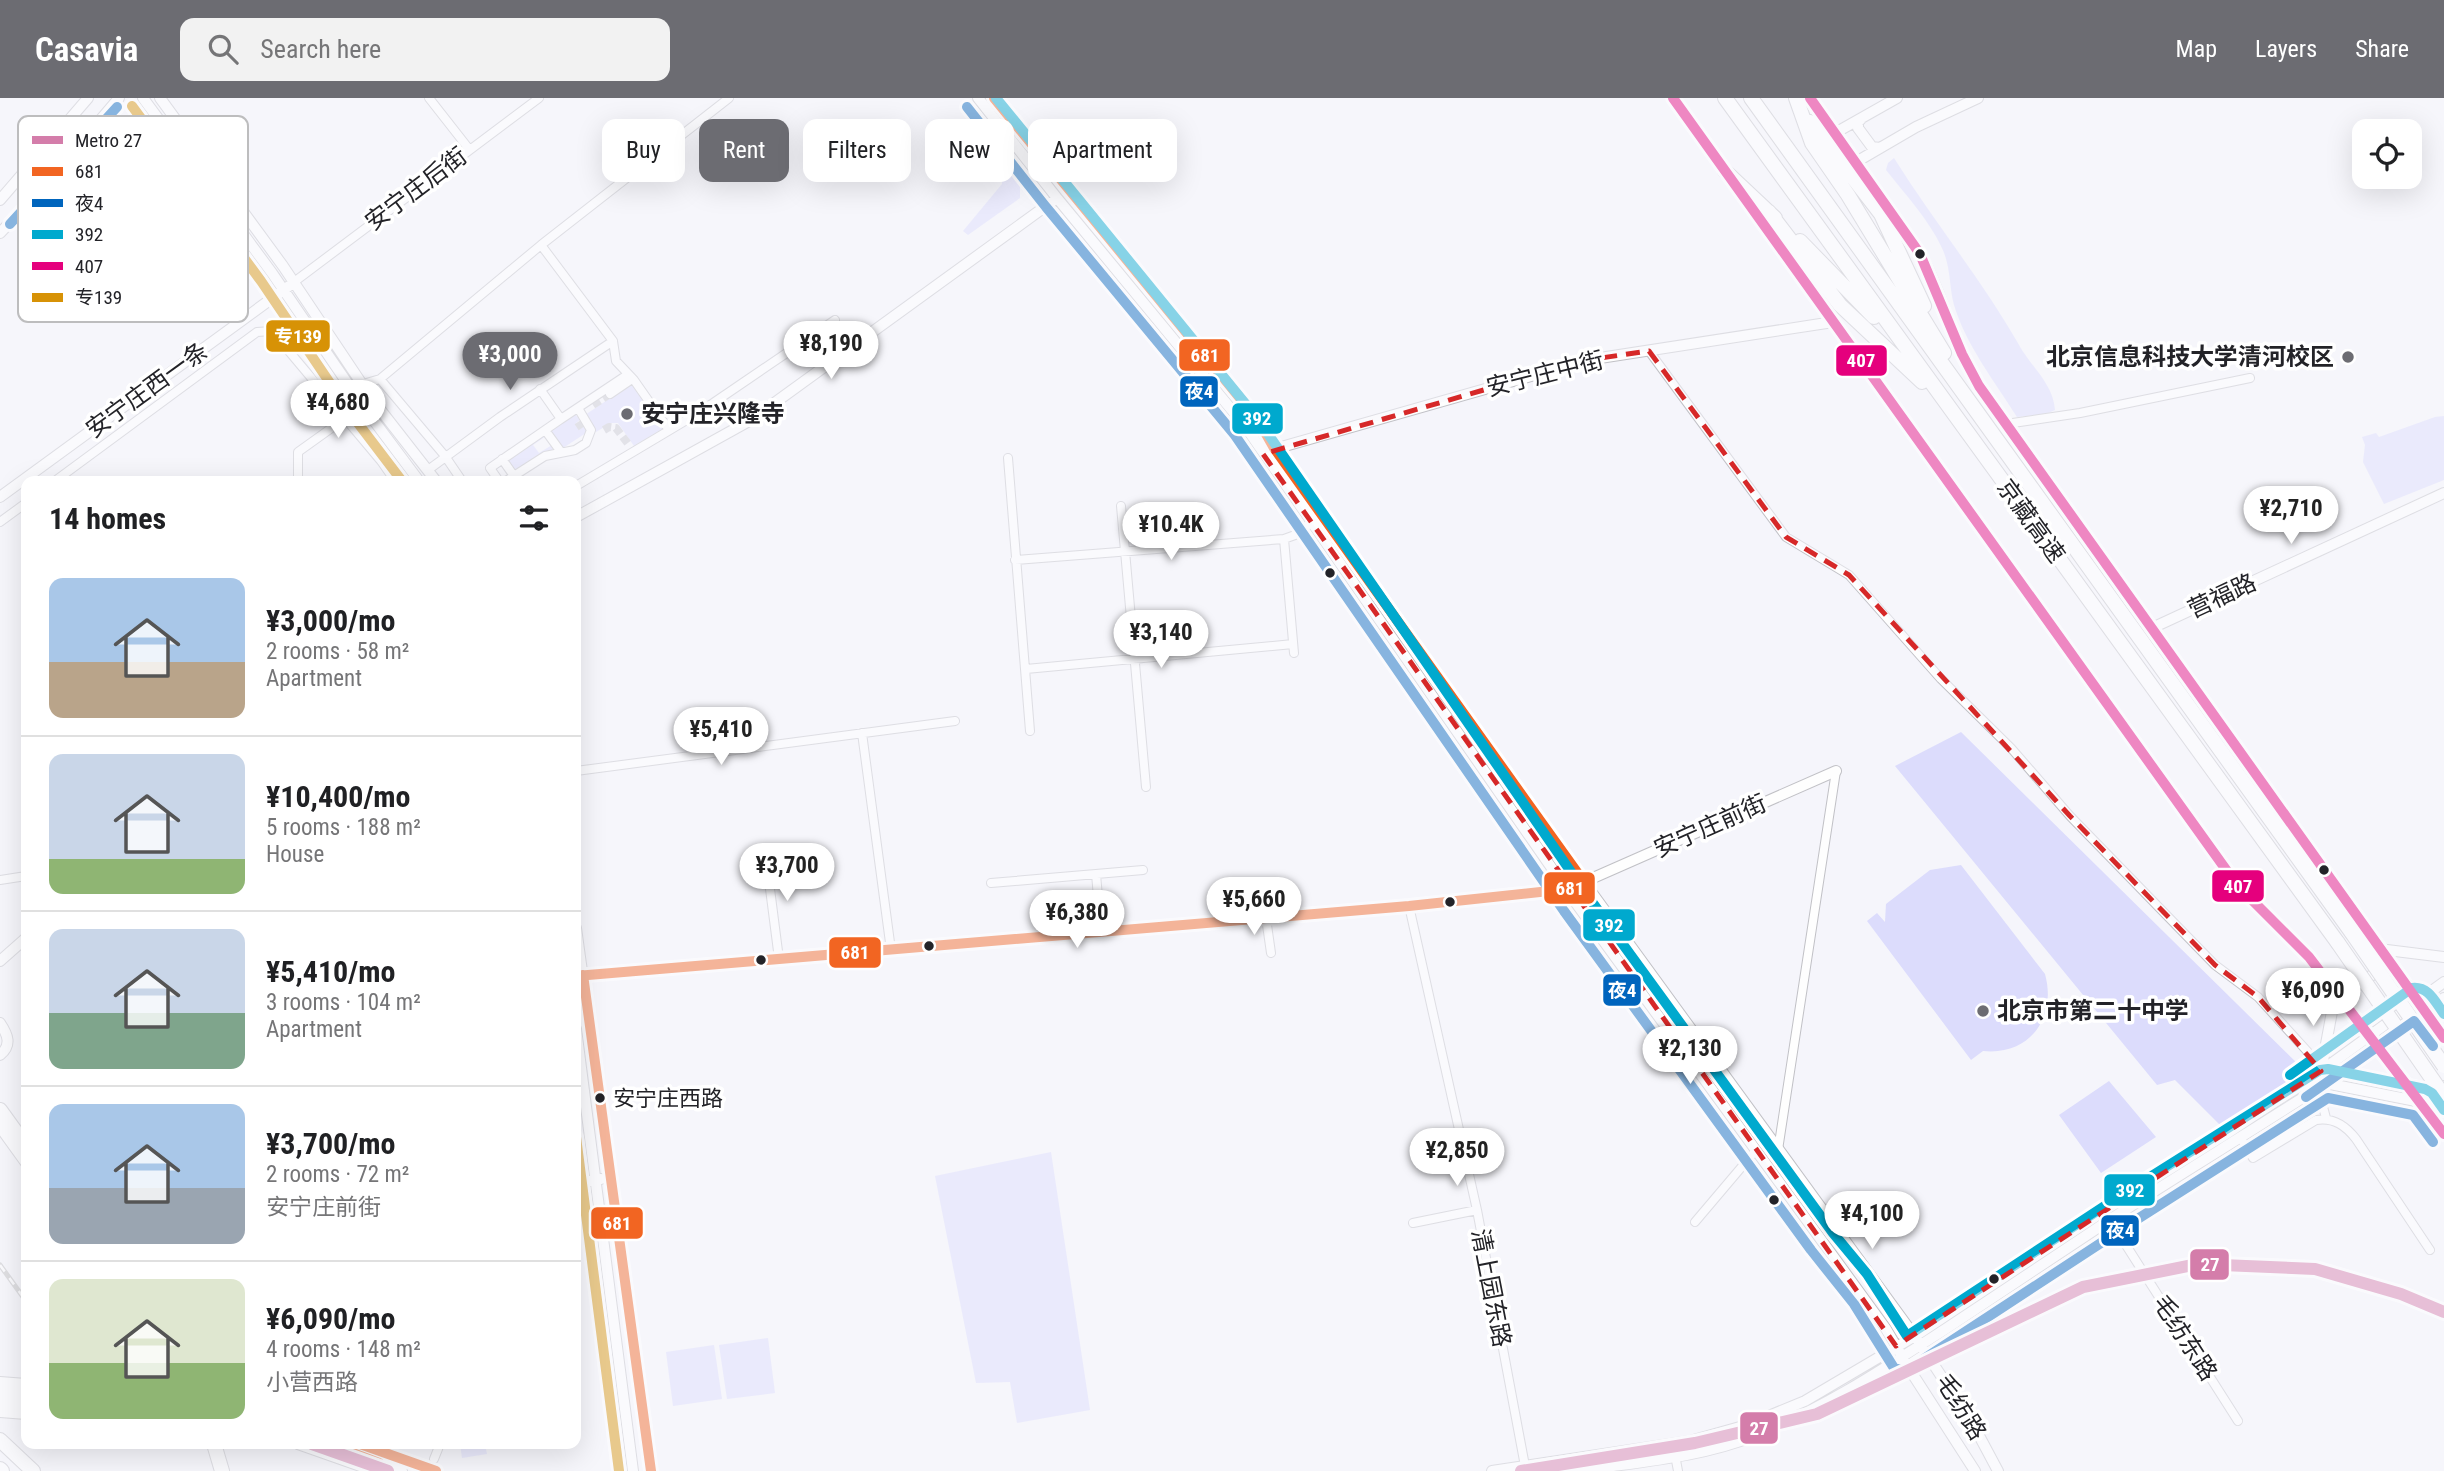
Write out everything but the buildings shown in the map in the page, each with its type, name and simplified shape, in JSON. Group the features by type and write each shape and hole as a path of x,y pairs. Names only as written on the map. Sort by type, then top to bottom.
{"highway":[{"name":"京藏高速","path":"1725,98 2338,943 2444,1096"},
{"name":"京藏高速","path":"1751,98 2352,933 2444,1066"},
{"path":"1798,105 1812,143 1848,195 1982,421"},
{"path":"1725,171 1805,246 1907,351"},
{"path":"1769,212 1840,305 1945,404"},
{"path":"0,1110 21,1139"},
{"path":"0,1440 33,1471"},
{"path":"215,1449 222,1471"}],"main road":[{"path":"72,116 88,98"},
{"path":"104,116 119,98"},
{"path":"143,98 156,116"},
{"path":"160,98 173,116"},
{"name":"毛纺路","path":"978,98 1245,426 1568,889 1837,1259 1975,1471"},
{"name":"毛纺路","path":"994,98 1258,420 1275,448 1584,882 1918,1340 1975,1428 1998,1471"},
{"path":"1673,98 2237,885 2309,957 2444,1135"},
{"path":"1810,98 1920,254 1969,370 2444,1038"},
{"path":"1835,133 1897,98"},
{"path":"1856,162 1928,120 1978,98"},
{"path":"1861,118 1858,128 1872,147 1880,148"},
{"path":"0,200 18,179"},
{"path":"581,514 751,420 1057,198"},
{"path":"0,233 18,214"},
{"path":"248,219 363,384 368,402 432,476"},
{"path":"248,241 368,402 416,476"},
{"name":"安宁庄西一条","path":"248,316 294,282"},
{"name":"安宁庄西一条","path":"28,476 240,322"},
{"name":"安宁庄中街","path":"1263,454 1275,448 1587,360 1833,322"},
{"name":"安宁庄西一条","path":"0,496 21,481"},
{"name":"营福路","path":"2152,628 2444,493"},
{"name":"安宁庄前街","path":"1568,889 1836,771"},
{"path":"581,975 1266,918 1568,889"},
{"path":"0,961 21,942"},
{"path":"2379,949 2444,957"},
{"path":"2321,1071 2338,993 2389,963"},
{"path":"581,982 651,1471"},
{"path":"1918,1340 2321,1071 2444,982"},
{"path":"1492,1471 1689,1441 1747,1425 1805,1401 1918,1340 2110,1220 2322,1086 2444,999"},
{"path":"0,1023 8,1043 6,1050 0,1055"},
{"path":"581,1069 634,1471"},
{"path":"2322,1086 2421,1102 2444,1086"},
{"path":"0,1127 21,1156"},
{"path":"581,1182 611,1177"},
{"path":"1578,1471 1691,1454 1751,1437 1809,1413 1899,1351"},
{"path":"0,1382 21,1384"},
{"path":"0,1392 21,1394"},
{"path":"0,1402 21,1404"},
{"path":"0,1412 21,1414"},
{"path":"313,1449 366,1468 389,1471"},
{"path":"343,1449 402,1471"},
{"path":"374,1449 412,1462 435,1465"},
{"path":"386,1449 412,1462"}],"street":[{"path":"429,98 469,149"},
{"name":"安宁庄后街","path":"294,282 539,98"},
{"path":"363,384 380,379 541,245 729,98"},
{"path":"541,245 613,341 616,361 669,430"},
{"path":"581,483 631,449 669,430 748,381 835,320"},
{"path":"62,476 257,332 272,331 391,476"},
{"path":"428,470 540,389 613,341"},
{"path":"1649,351 1786,537 1850,575 1941,679 2011,748 2070,816 2215,965 2258,997 2321,1071"},
{"path":"610,394 630,377"},
{"path":"496,476 490,468 502,459 630,377"},
{"path":"2006,424 2080,413 2250,378"},
{"path":"380,379 459,476"},
{"path":"540,389 561,419"},
{"path":"298,476 298,452 368,402"},
{"path":"515,476 545,456 575,450 586,443 591,430 581,421 578,408"},
{"path":"545,430 561,452"},
{"path":"1008,458 1030,732"},
{"path":"502,459 509,476"},
{"path":"1121,506 1146,787"},
{"path":"0,522 21,507"},
{"path":"1015,560 1284,539 1295,535 1312,522"},
{"path":"1026,669 1294,648 1284,539"},
{"path":"581,770 955,721"},
{"path":"862,733 891,950"},
{"path":"1778,1150 1836,771"},
{"path":"765,850 779,959"},
{"path":"991,883 1143,870"},
{"path":"1096,874 1101,932"},
{"path":"0,880 21,878"},
{"name":"清上园东路","path":"1409,905 1476,1210 1525,1465"},
{"path":"1266,918 1270,953"},
{"path":"2322,1086 2326,1118"},
{"path":"2240,1137 2253,1158 2305,1125 2326,1118 2343,1124 2430,1250"},
{"path":"1695,1222 1756,1150"},
{"path":"1413,1223 1476,1210"},
{"name":"毛纺东路","path":"2110,1220 2238,1421"},
{"path":"1675,1455 1678,1471"}],"highlighted area":[{"path":"1649,351 1786,537 1849,575 2070,816 2215,965 2258,997 2321,1071 1896,1346 1263,454 1587,360"}],"shaded area":[{"path":"1894,158 2046,383 2055,410 2046,414 2017,417 1973,349 1954,305 1942,248 1924,217 1886,170 1888,163"},
{"path":"1014,174 1020,181 1020,198 968,235 963,231 1002,184 1014,182"},
{"path":"634,382 664,428 634,446 618,423 611,423 596,432 585,415"},
{"path":"575,414 580,420 576,423 578,425 582,422 589,431 560,450 548,432"},
{"path":"2444,416 2444,480 2384,504 2363,462 2365,445 2362,437 2376,433 2379,437"},
{"path":"544,434 546,436 533,445 539,453 552,445 555,449 514,475 506,461"},
{"path":"1961,732 2306,1072 2221,1126 2175,1080 2157,1085 1895,766"},
{"path":"1961,865 2045,974 2048,990 2043,1019 2026,1040 2000,1051 1983,1051 1971,1060 1867,921 1877,913 1885,922 1886,904 1930,870"},
{"path":"2109,1081 2156,1137 2101,1173 2059,1115"},
{"path":"1051,1152 1090,1410 1017,1423 1010,1382 976,1383 935,1176"},
{"path":"768,1338 775,1393 727,1399 719,1345"},
{"path":"714,1345 722,1399 673,1406 666,1352"},
{"path":"461,1449 486,1449 487,1454 462,1458"}],"tunnel":[{"path":"593,405 610,394"},
{"path":"578,422 582,428"},
{"path":"604,430 609,427 616,428 629,445"}],"railway":[{"path":"0,1265 21,1294"}],"metro line":[{"name":"27","path":"1521,1471 1695,1443 1817,1414 2083,1287 2198,1264 2315,1269 2401,1294 2444,1312"},
{"name":"27","path":"326,1449 388,1471"}],"transit line":[{"name":"681","path":"581,976 1409,906 1568,889 1584,882 1274,448 1258,420 994,98"},
{"name":"392","path":"996,98 1257,418 1587,895 1833,1233 1867,1274 1907,1336 2120,1196 2320,1070 2328,1069 2425,1089 2432,1093 2444,1110"},
{"name":"407","path":"1673,98 2237,885 2309,957 2444,1134"},
{"name":"407","path":"1810,98 1920,254 1962,354 1979,386 2444,1038"},
{"name":"专139","path":"132,106 139,116"},
{"name":"夜4","path":"109,116 117,107"},
{"name":"夜4","path":"967,107 1234,434 1564,911 1811,1250 1854,1304 1894,1368 1910,1368 2328,1098 2413,1115 2433,1142"},
{"name":"夜4","path":"10,224 18,215"},
{"name":"专139","path":"248,263 351,414 398,476"},
{"name":"681","path":"583,975 651,1471"},
{"name":"392","path":"2290,1075 2412,988 2427,992 2444,1014"},
{"name":"夜4","path":"2306,1097 2414,1021 2433,1046"},
{"name":"专139","path":"581,1176 619,1471"},
{"name":"681","path":"342,1449 379,1463"},
{"name":"681","path":"374,1449 436,1471"}],"place":[{"name":"北京信息科技大学清河校区","path":"2348,357"},
{"name":"安宁庄兴隆寺","path":"627,414"},
{"name":"北京市第二十中学","path":"1983,1011"},
{"name":"安宁庄西路","path":"600,1098"}]}
